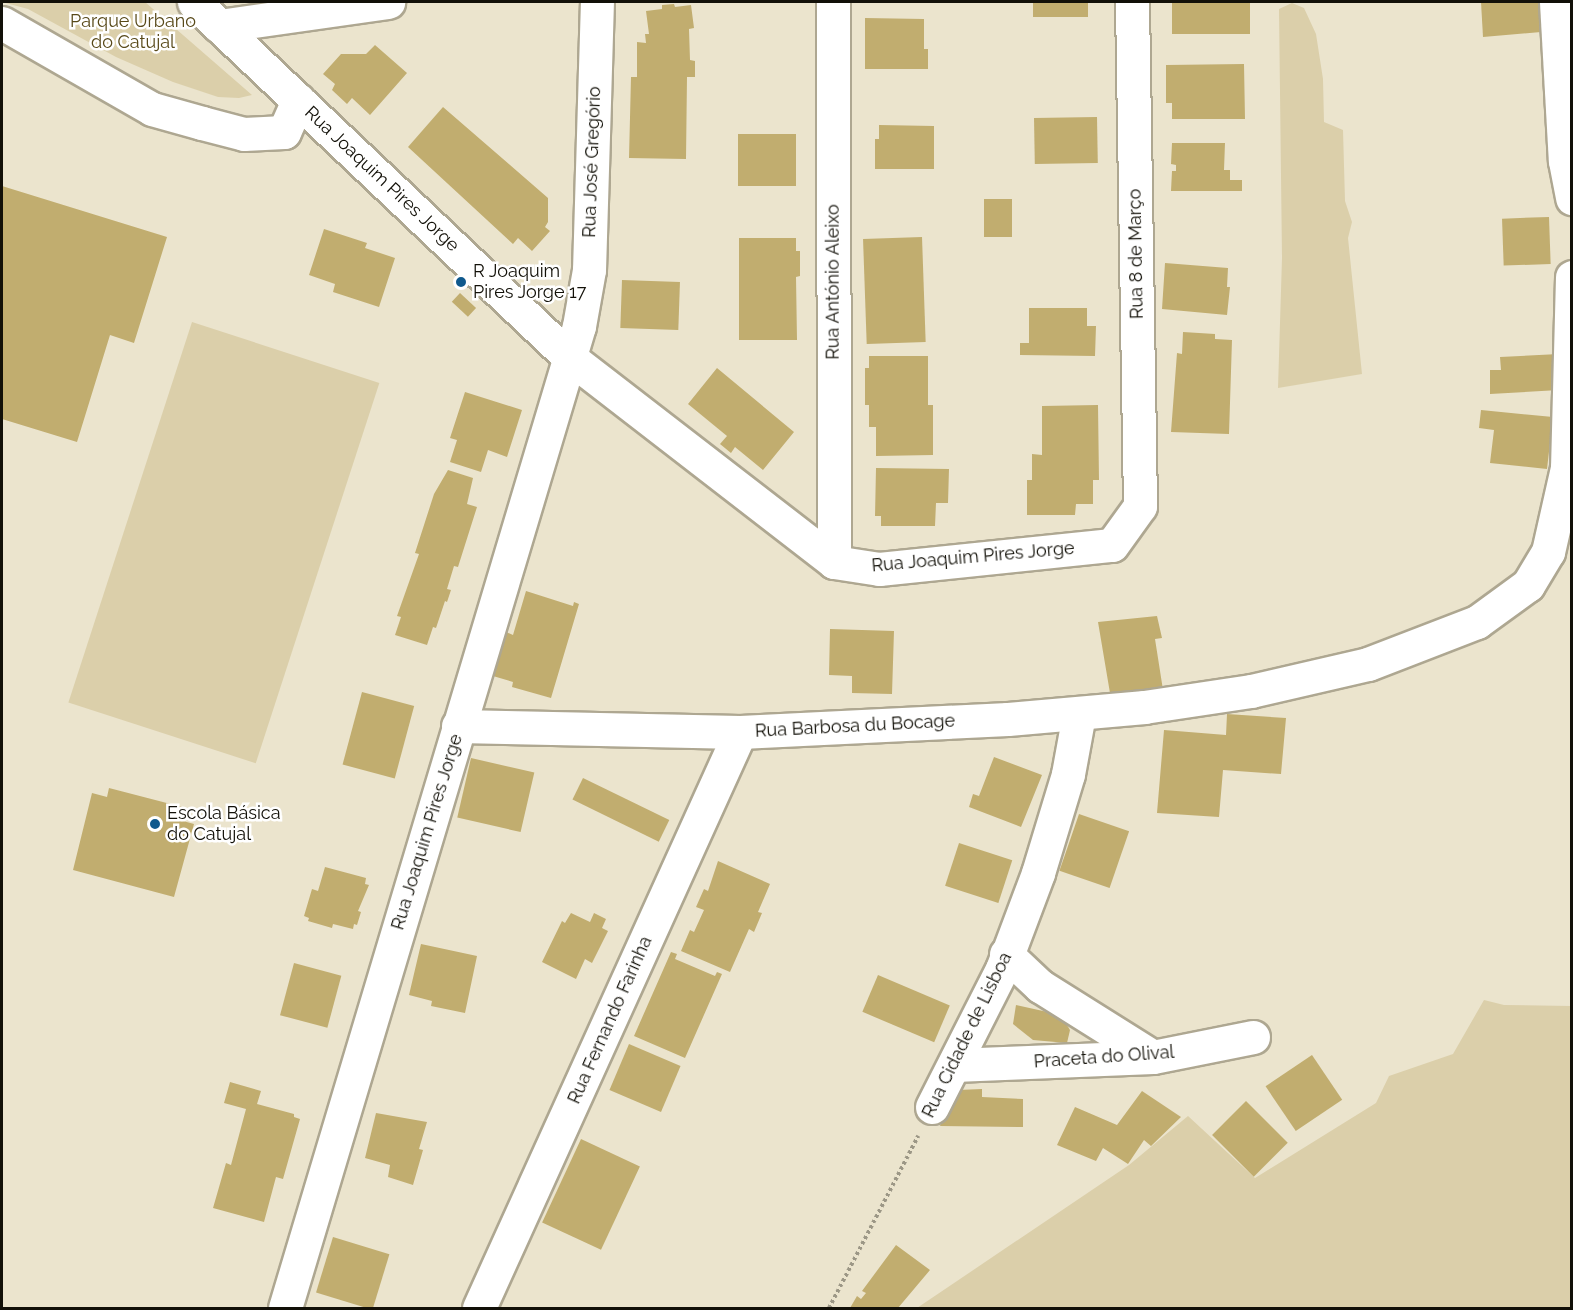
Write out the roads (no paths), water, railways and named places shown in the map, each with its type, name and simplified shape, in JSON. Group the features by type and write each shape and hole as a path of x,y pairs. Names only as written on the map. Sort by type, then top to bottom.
{"street":[{"name":"Rua Joaquim Pires Jorge","path":"194,2 569,357 834,562 879,569 1112,545 1140,506"},
{"path":"219,26 388,2"},
{"name":"Rua José Gregório","path":"569,357 579,326 589,270 597,2"},
{"name":"Rua António Aleixo","path":"833,2 834,562"},
{"name":"Rua 8 de Março","path":"1132,2 1140,506"},
{"path":"1556,2 1565,161 1572,198"},
{"path":"2,23 152,109 244,134 284,132 298,100"},
{"name":"Rua Barbosa du Bocage","path":"458,726 740,732 1078,714 1251,691 1368,664 1477,622 1527,585 1548,552 1567,468 1572,277"},
{"name":"Rua Joaquim Pires Jorge","path":"285,1308 569,357"},
{"name":"Rua Cidade de Lisboa","path":"932,1107 987,1000 1038,873 1068,774 1078,714"},
{"name":"Rua Fernando Farinha","path":"479,1308 740,732"},
{"path":"1006,954 1040,986 1154,1057"},
{"name":"Praceta do Olival","path":"954,1065 1154,1057 1253,1037"}],"place":[{"name":"R Joaquim Pires Jorge 17","path":"461,282"},
{"name":"Escola Básica do Catujal","path":"155,824"}],"park label":[{"name":"Parque Urbano do Catujal","path":"133,32"}]}
